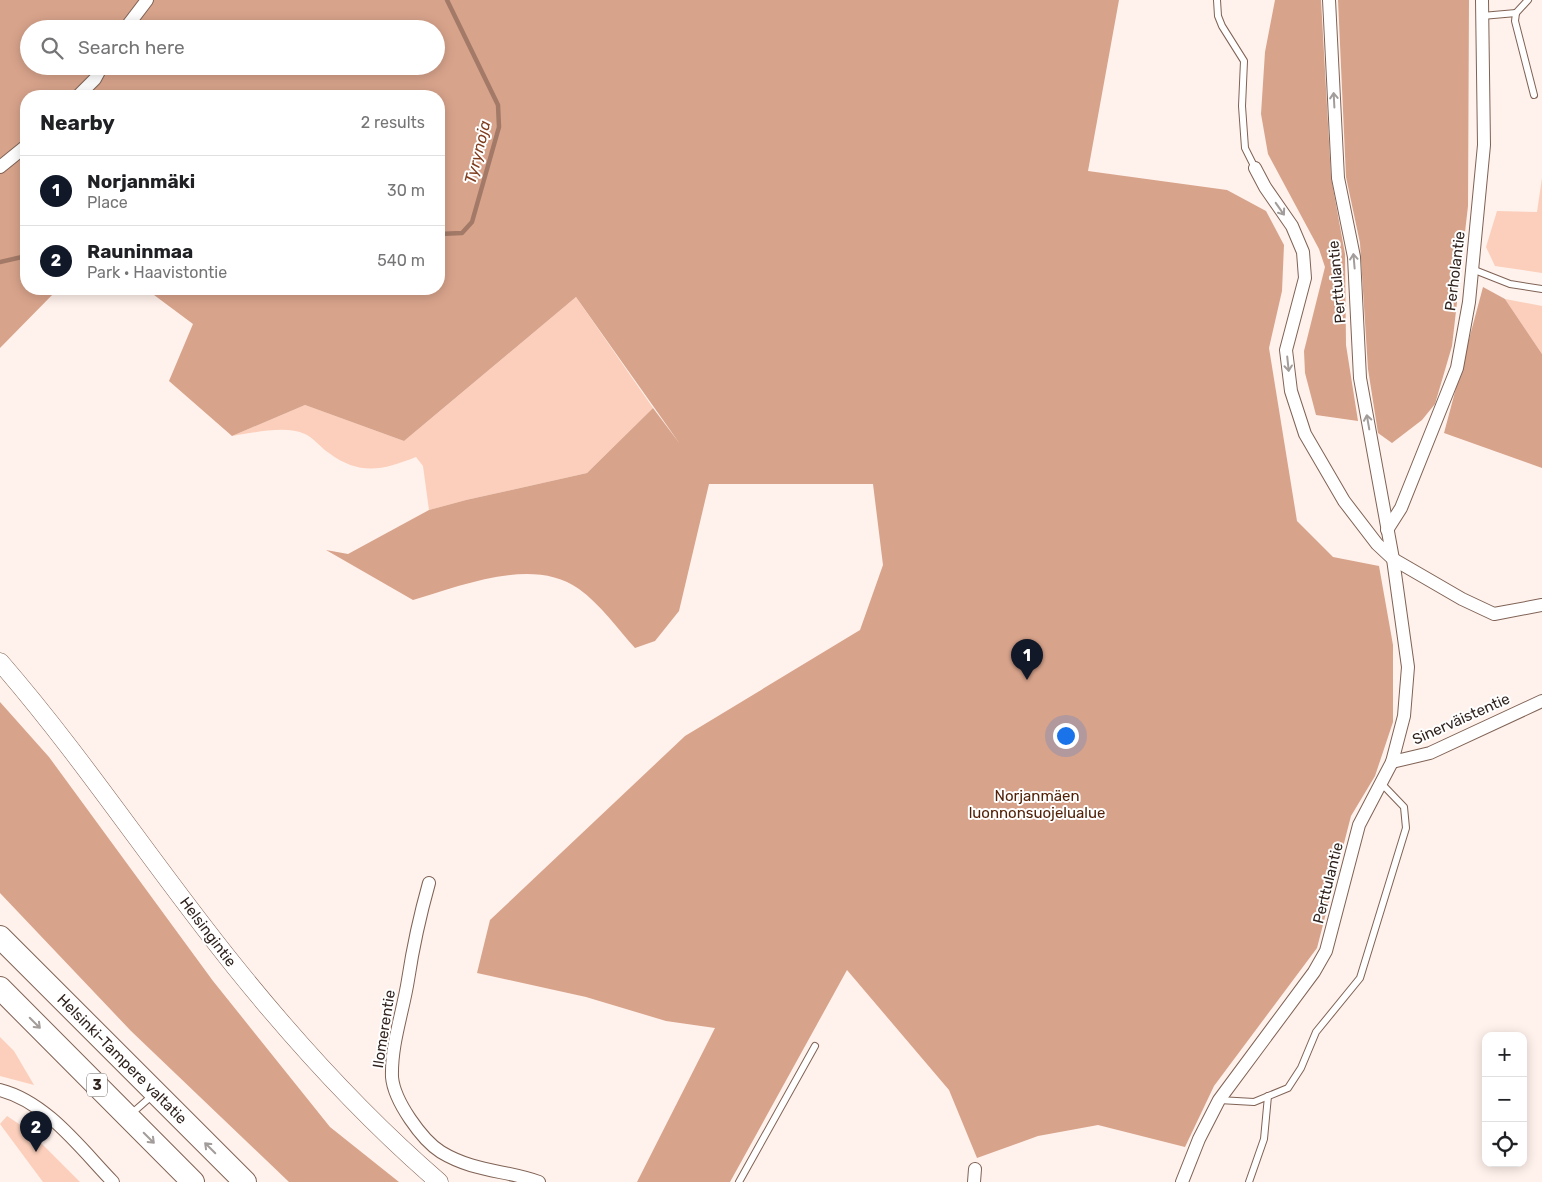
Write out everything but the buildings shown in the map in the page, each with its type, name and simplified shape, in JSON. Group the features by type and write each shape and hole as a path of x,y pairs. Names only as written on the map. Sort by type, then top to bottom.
{"highway":[{"name":"Helsinki-Tampere valtatie","path":"0,937 245,1182"},
{"name":"3","path":"0,988 194,1182"}],"main road":[{"name":"Helsingintie","path":"0,662 49,719 200,922 280,1023 356,1104 439,1182"}],"street":[{"path":"132,20 147,0"},
{"name":"Perttulantie","path":"1182,1182 1199,1139 1219,1100 1309,979 1326,950 1359,825 1392,762 1404,716 1408,667 1393,559 1360,378 1354,257 1338,178 1329,0"},
{"name":"Perholantie","path":"1387,530 1402,508 1456,368 1469,302 1484,145 1482,0"},
{"path":"84,90 97,75"},
{"path":"0,167 20,151"},
{"name":"Perttulantie","path":"1255,168 1265,187 1292,226 1303,252 1305,278 1286,350 1291,391 1305,434 1339,494 1358,522 1393,559"},
{"path":"1393,559 1494,614 1542,605"},
{"name":"Sinerväistentie","path":"1392,762 1430,753 1542,701"},
{"name":"Ilomerentie","path":"429,883 410,956 408,980 397,1030 392,1079 403,1110 439,1151 455,1160 486,1171 540,1182"},
{"path":"0,1090 20,1098 52,1121 113,1182"},
{"path":"974,1182 975,1168"}],"lane":[{"path":"1217,0 1218,16 1222,26 1244,61 1242,106 1245,148 1255,168"},
{"path":"1528,0 1516,13 1515,21 1534,95"},
{"path":"1482,16 1516,13"},
{"path":"1472,269 1510,284 1542,289"},
{"path":"1219,1100 1254,1102 1288,1088 1301,1068 1316,1032 1360,978 1406,828 1404,807 1381,783"},
{"path":"739,1182 815,1046"},
{"path":"128,1116 155,1093"},
{"path":"1249,1182 1264,1139 1268,1096"}],"shaded area":[{"path":"1542,178 1542,273 1495,266 1486,247 1497,211 1537,212"},
{"path":"576,297 653,408 587,473 429,510 423,466 416,457 382,468 361,468 340,460 314,440 297,431 269,430 232,436 305,405 404,441"},
{"path":"1505,299 1542,306 1542,354"},
{"path":"0,1037 14,1051 34,1085 0,1076"},
{"path":"7,1116 28,1130 80,1182 43,1182 0,1124"}],"green space":[{"name":"Norjanmäen luonnonsuojelualue","path":"0,0 1119,0 1088,171 1227,190 1266,211 1284,245 1282,291 1269,348 1297,521 1333,557 1379,566 1393,645 1393,722 1375,776 1351,816 1317,948 1214,1086 1185,1147 1098,1125 1038,1136 977,1158 949,1090 847,970 730,1182 637,1182 715,1028 666,1021 586,997 477,973 490,920 685,736 860,630 883,565 873,484 709,484 679,611 655,641 635,648 594,602 579,589 561,579 519,574 497,577 413,600 326,550 348,554 429,510 587,473 653,408 680,444 576,297 404,441 305,405 232,436 169,381 193,324 154,295 445,295 445,90 20,90 20,295 52,295 0,348"},
{"path":"1275,0 1321,0 1331,177 1345,254 1346,345 1358,421 1316,415 1305,373 1304,351 1325,267 1319,249 1268,154 1261,114 1265,52"},
{"path":"1338,0 1469,0 1468,206 1452,346 1435,404 1422,420 1392,443 1378,433 1368,369 1360,243 1346,177"},
{"path":"1483,287 1505,299 1542,354 1542,468 1444,433"},
{"path":"0,702 49,757 213,981 330,1127 399,1182 289,1182 131,1031 0,893"}],"waterway":[{"name":"Tyrynoja","path":"445,234 462,233 472,222 499,127 498,105 447,0"},
{"name":"Tyrynoja","path":"0,262 20,257"}],"place":[{"name":"Norjanmäki","path":"1027,680"},
{"name":"Rauninmaa","path":"36,1152"}]}
